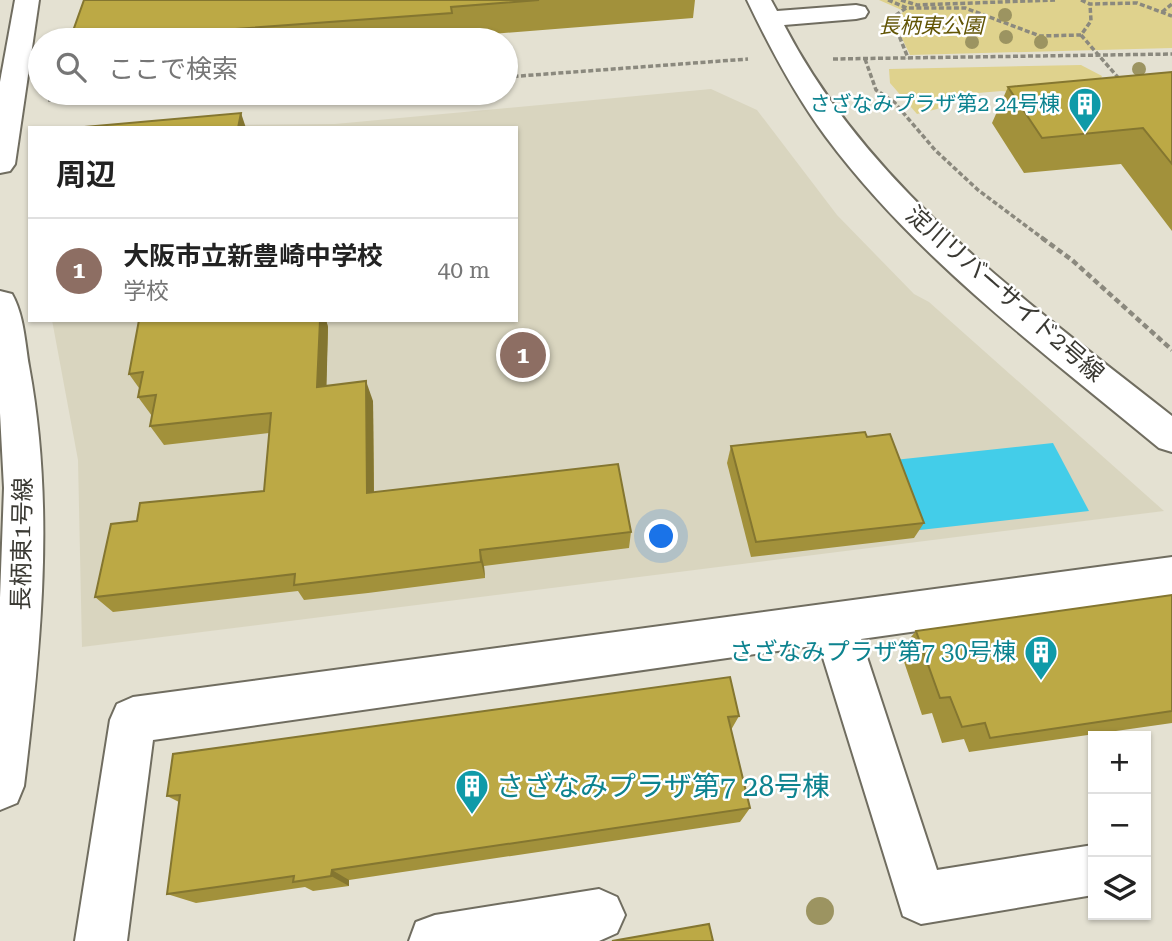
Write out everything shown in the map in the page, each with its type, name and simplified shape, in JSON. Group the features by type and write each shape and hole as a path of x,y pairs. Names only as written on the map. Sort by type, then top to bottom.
{"street":[{"path":"0,163 27,0"},
{"path":"763,9 856,12"},
{"name":"淀川リバーサイド2号線","path":"763,9 790,64 819,106 850,148 899,201 957,258 1172,437"},
{"name":"長柄東1号線","path":"0,303 18,404 24,487 0,786"},
{"path":"101,941 133,720 1172,576"},
{"path":"834,623 921,898 1088,871"},
{"path":"435,941 599,915"}],"path":[{"path":"888,0 906,8 965,8 1040,36 1081,35 1124,85"},
{"path":"901,0 917,5 1055,0"},
{"path":"1081,0 1090,4 1136,1 1172,16"},
{"path":"1081,35 1091,21 1090,4"},
{"path":"1162,12 1172,4"},
{"path":"906,8 892,18 892,24 908,58"},
{"path":"828,59 1172,54"},
{"path":"518,76 748,59"},
{"path":"864,59 876,90 894,103 935,150 978,190 1089,274 1172,350"}],"shaded area":[{"path":"711,89 757,110 837,215 914,294 929,302 1164,511 82,647 78,460 52,322 518,322 518,126 149,126 335,124"}],"green space":[{"name":"長柄東公園","path":"879,0 1172,0 1172,48 910,55 896,26 896,19 904,11"},
{"path":"1081,65 1102,76 1094,93 1049,97 1002,91 965,94 937,109 917,114 890,83 889,69"}],"water":[{"path":"1053,443 1089,511 911,531 885,461"}],"building":[{"path":"84,0 539,0 451,7 452,13 248,28 74,28"},
{"path":"1172,72 1172,164 1143,128 1042,138 1008,87"},
{"path":"241,113 238,126 95,126"},
{"path":"139,322 320,322 317,387 366,381 367,493 618,464 631,532 480,550 481,562 360,577 294,585 295,574 95,597 111,524 137,521 140,503 264,491 271,413 150,426 156,395 138,397 143,372 129,374"},
{"path":"865,432 867,437 890,434 924,523 756,542 731,446"},
{"name":"さざなみプラザ第7 30号棟","path":"1172,595 1172,711 990,738 985,723 962,727 950,697 940,698 916,631"},
{"name":"さざなみプラザ第7 28号棟","path":"730,677 739,716 728,717 750,808 332,870 331,876 293,882 294,876 167,894 180,795 167,796 173,754"},
{"path":"709,924 713,941 612,941"}],"place":[{"name":"さざなみプラザ第2 24号棟","path":"1085,134"},
{"name":"大阪市立新豊崎中学校","path":"523,355"},
{"name":"さざなみプラザ第7 30号棟","path":"1041,682"},
{"name":"さざなみプラザ第7 28号棟","path":"472,816"}]}
